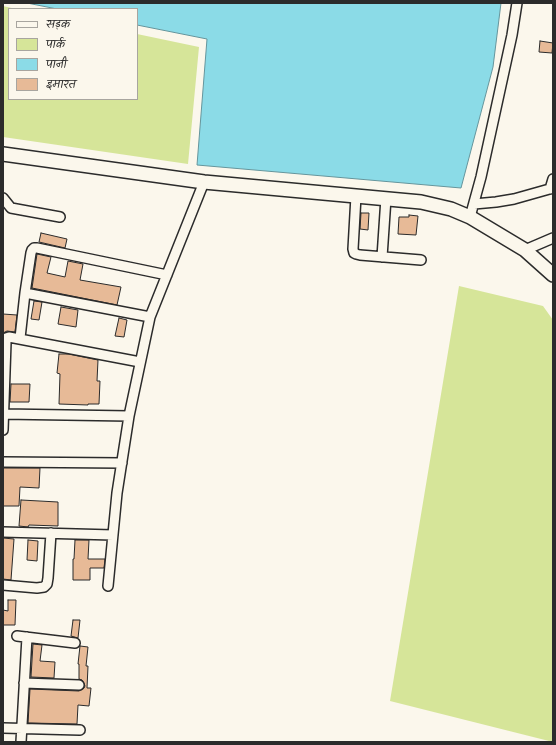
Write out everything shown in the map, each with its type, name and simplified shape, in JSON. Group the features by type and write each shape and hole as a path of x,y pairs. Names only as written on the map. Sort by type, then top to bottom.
{"main road":[{"path":"3,154 204,182 421,202 451,209 470,217 525,250 553,275"}],"street":[{"path":"470,217 481,177 512,36 517,3"},
{"path":"474,204 514,199 552,189 553,179"},
{"path":"108,586 116,493 129,416 150,317 204,182"},
{"path":"356,196 354,253 360,255 421,260"},
{"path":"3,198 11,208 60,217"},
{"path":"382,257 386,198"},
{"path":"525,250 553,238"},
{"path":"20,338 31,253 34,248 167,275"},
{"path":"25,293 150,317"},
{"path":"3,430 4,345 6,338 20,338 140,362"},
{"path":"3,414 129,416"},
{"path":"3,462 122,463"},
{"path":"3,532 113,535"},
{"path":"3,585 37,588 44,587 47,584 51,533"},
{"path":"17,636 75,643"},
{"path":"21,742 27,637"},
{"path":"24,683 79,685"},
{"path":"3,728 80,730"}],"green space":[{"path":"3,6 12,8 8,8 8,100 138,100 138,34 199,47 188,164 3,137"},
{"path":"459,286 543,306 553,320 553,742 390,701"}],"water":[{"path":"27,3 501,3 493,67 461,188 197,165 207,39 138,25 138,8 52,8"}],"building":[{"path":"540,41 553,43 552,53 539,52"},
{"path":"361,213 369,213 368,230 360,229"},
{"path":"409,215 418,216 416,235 398,234 399,217 409,217"},
{"path":"41,233 67,239 65,248 39,242"},
{"path":"37,254 51,257 47,273 65,277 68,261 83,264 80,280 121,287 117,305 32,288"},
{"path":"34,301 42,302 39,320 31,319"},
{"path":"61,307 78,310 76,327 58,324"},
{"path":"3,314 17,315 15,332 7,331 3,333"},
{"path":"119,318 127,320 124,337 115,336"},
{"path":"59,354 69,354 98,360 97,381 100,381 99,404 59,404 60,374 57,373"},
{"path":"11,384 30,384 29,402 10,402"},
{"path":"3,468 40,468 39,488 20,487 19,506 3,506"},
{"path":"21,500 58,502 58,526 19,526"},
{"path":"3,538 14,539 11,580 3,579"},
{"path":"28,540 38,541 37,561 27,560"},
{"path":"75,540 89,540 88,559 105,559 104,568 90,568 90,580 73,580"},
{"path":"8,600 16,600 15,625 3,625 3,610 8,611"},
{"path":"73,620 80,620 78,638 71,636"},
{"path":"33,644 42,645 40,661 55,662 54,678 31,677"},
{"path":"80,646 88,647 86,666 88,666 87,688 91,688 89,706 78,705 77,724 28,723 30,689 79,691 84,688 84,683 79,679 78,664"}]}
